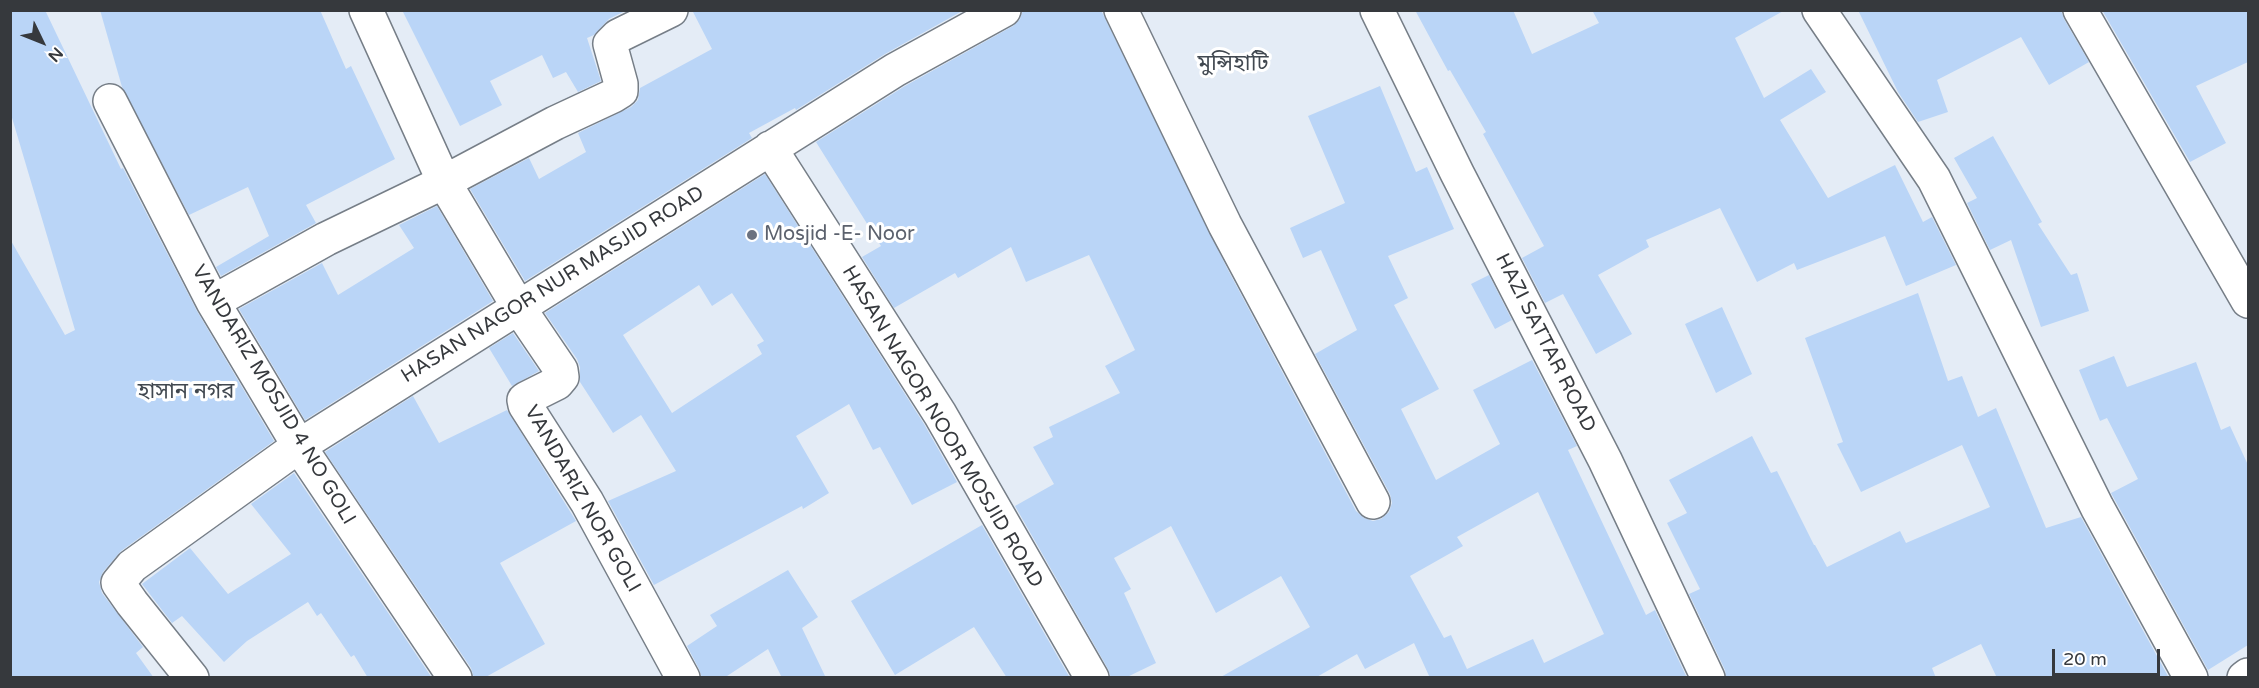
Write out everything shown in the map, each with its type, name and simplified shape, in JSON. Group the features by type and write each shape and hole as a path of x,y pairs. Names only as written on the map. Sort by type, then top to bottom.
{"street":[{"path":"366,10 444,182 519,308"},
{"path":"213,302 326,239 444,182 621,90 610,44 618,36 671,10"},
{"name":"HASAN NAGOR NUR MASJID ROAD","path":"192,678 118,583 132,566 299,446 895,70 1004,10"},
{"path":"1120,10 1226,225 1373,502"},
{"name":"HAZI SATTAR ROAD","path":"1377,10 1457,173 1605,460 1708,678"},
{"path":"1819,10 1934,178 2097,507 2191,678"},
{"path":"2080,10 2248,301"},
{"name":"VANDARIZ MOSJID 4 NO GOLI","path":"110,101 213,302 299,446 454,678"},
{"name":"HASAN NAGOR NOOR MOSJID ROAD","path":"770,148 940,414 1092,678"},
{"name":"VANDARIZ NOR GOLI","path":"519,308 561,370 562,377 557,384 524,400 525,405 587,502 683,678"},
{"path":"2244,678 2248,675"}],"building":[{"path":"10,10 45,10 121,169 123,168 197,311 274,441 121,551 103,572 99,582 102,593 143,647 136,653 154,678 10,678 10,239 65,335 75,330 10,111"},
{"path":"100,10 320,10 346,69 351,66 395,159 306,205 316,223 221,276 216,267 269,236 248,187 189,215 122,87"},
{"path":"402,10 627,10 609,19 594,35 587,38 601,81 578,92 566,72 553,78 542,55 490,81 502,105 460,126"},
{"path":"692,10 964,10 885,54 796,110 795,108 749,133 752,138 525,281 470,189 529,158 539,179 586,152 578,133 631,107 638,100 640,88 712,49"},
{"path":"1023,10 1101,10 1227,268 1356,511 1364,518 1373,521 1381,519 1389,512 1392,503 1390,494 1315,354 1357,330 1321,250 1303,258 1290,228 1345,203 1308,116 1380,86 1416,172 1427,167 1454,229 1388,256 1408,298 1394,305 1439,389 1401,409 1436,480 1500,444 1473,390 1532,360 1577,446 1568,450 1646,615 1655,610 1687,678 1430,678 1414,643 1365,669 1357,654 1315,678 1219,678 1310,627 1281,576 1216,613 1171,526 1114,558 1131,589 1124,593 1156,663 1125,678 1111,678 1015,506 1054,484 1033,447 1053,437 1049,427 1120,393 1105,366 1135,350 1089,255 1026,282 1011,247 958,278 955,273 894,308 862,257 881,246 816,142 905,86 1013,26 1020,19","holes":["1538,492 1604,634 1544,663 1533,639 1467,669 1451,635 1444,638 1410,576 1463,546 1457,537"]},
{"path":"1415,10 1513,10 1532,54 1599,23 1592,10 1785,10 1735,38 1764,98 1811,69 1826,92 1780,120 1828,198 1895,165 1923,222 1932,217 1956,265 1906,286 1885,236 1797,270 1794,263 1757,282 1720,208 1646,240 1649,247 1598,275 1632,334 1596,354 1563,294 1545,303 1522,258 1544,246 1483,134 1486,132 1450,70 1448,71"},
{"path":"1858,10 2061,10 2089,62 2049,85 2021,37 1937,80 1948,112 1918,122 1898,92"},
{"path":"2102,10 2248,10 2248,62 2196,86 2226,143 2190,162"},
{"path":"1993,136 2042,222 2038,224 2071,275 2077,273 2089,311 2041,327 2011,240 1990,250 1967,203 1977,198 1954,158"},
{"path":"765,174 924,424 957,482 912,505 880,447 873,450 849,404 796,436 829,493 803,509 802,506 654,585 608,501 676,471 641,415 613,433 580,382 580,367 577,359 545,313","holes":["699,285 712,306 732,293 764,341 757,345 762,354 672,413 623,335"]},
{"path":"437,206 493,301 305,420 239,309 322,263 338,295 414,248 399,225"},
{"path":"1489,275 1512,320 1495,329 1471,284"},
{"path":"1918,293 1948,381 1962,376 1978,417 1996,408 2046,528 2081,517 2169,678 1997,678 1981,644 1932,668 1936,678 1726,678 1725,670 1689,594 1700,589 1667,523 1687,513 1669,480 1752,436 1771,473 1777,471 1827,567 1900,531 1906,543 1990,507 1962,445 1861,492 1837,444 1843,442 1805,338"},
{"path":"1722,307 1752,374 1716,393 1685,324"},
{"path":"513,333 539,371 512,386 489,348"},
{"path":"2114,356 2127,387 2196,362 2221,430 2230,426 2248,465 2248,645 2208,670 2111,493 2138,479 2107,418 2100,421 2079,370"},
{"path":"413,396 439,443 507,410 576,521 500,563 545,644 484,678 474,678 471,668 325,452"},
{"path":"294,473 432,678 368,678 354,655 351,657 321,613 317,616 308,602 247,641 224,662 182,616 172,623 142,584 190,548 228,594 291,554 251,504"},
{"path":"982,525 1070,678 1007,678 974,627 895,675 851,601"},
{"path":"788,570 818,617 802,628 826,678 782,678 768,649 724,678 702,678 687,646 717,626 710,615"}],"place":[{"name":"Mosjid -E- Noor","path":"752,235"}],"district":[{"name":"মুন্সিহাটি","path":"1233,64"},
{"name":"হাসান নগর","path":"186,392"}]}
